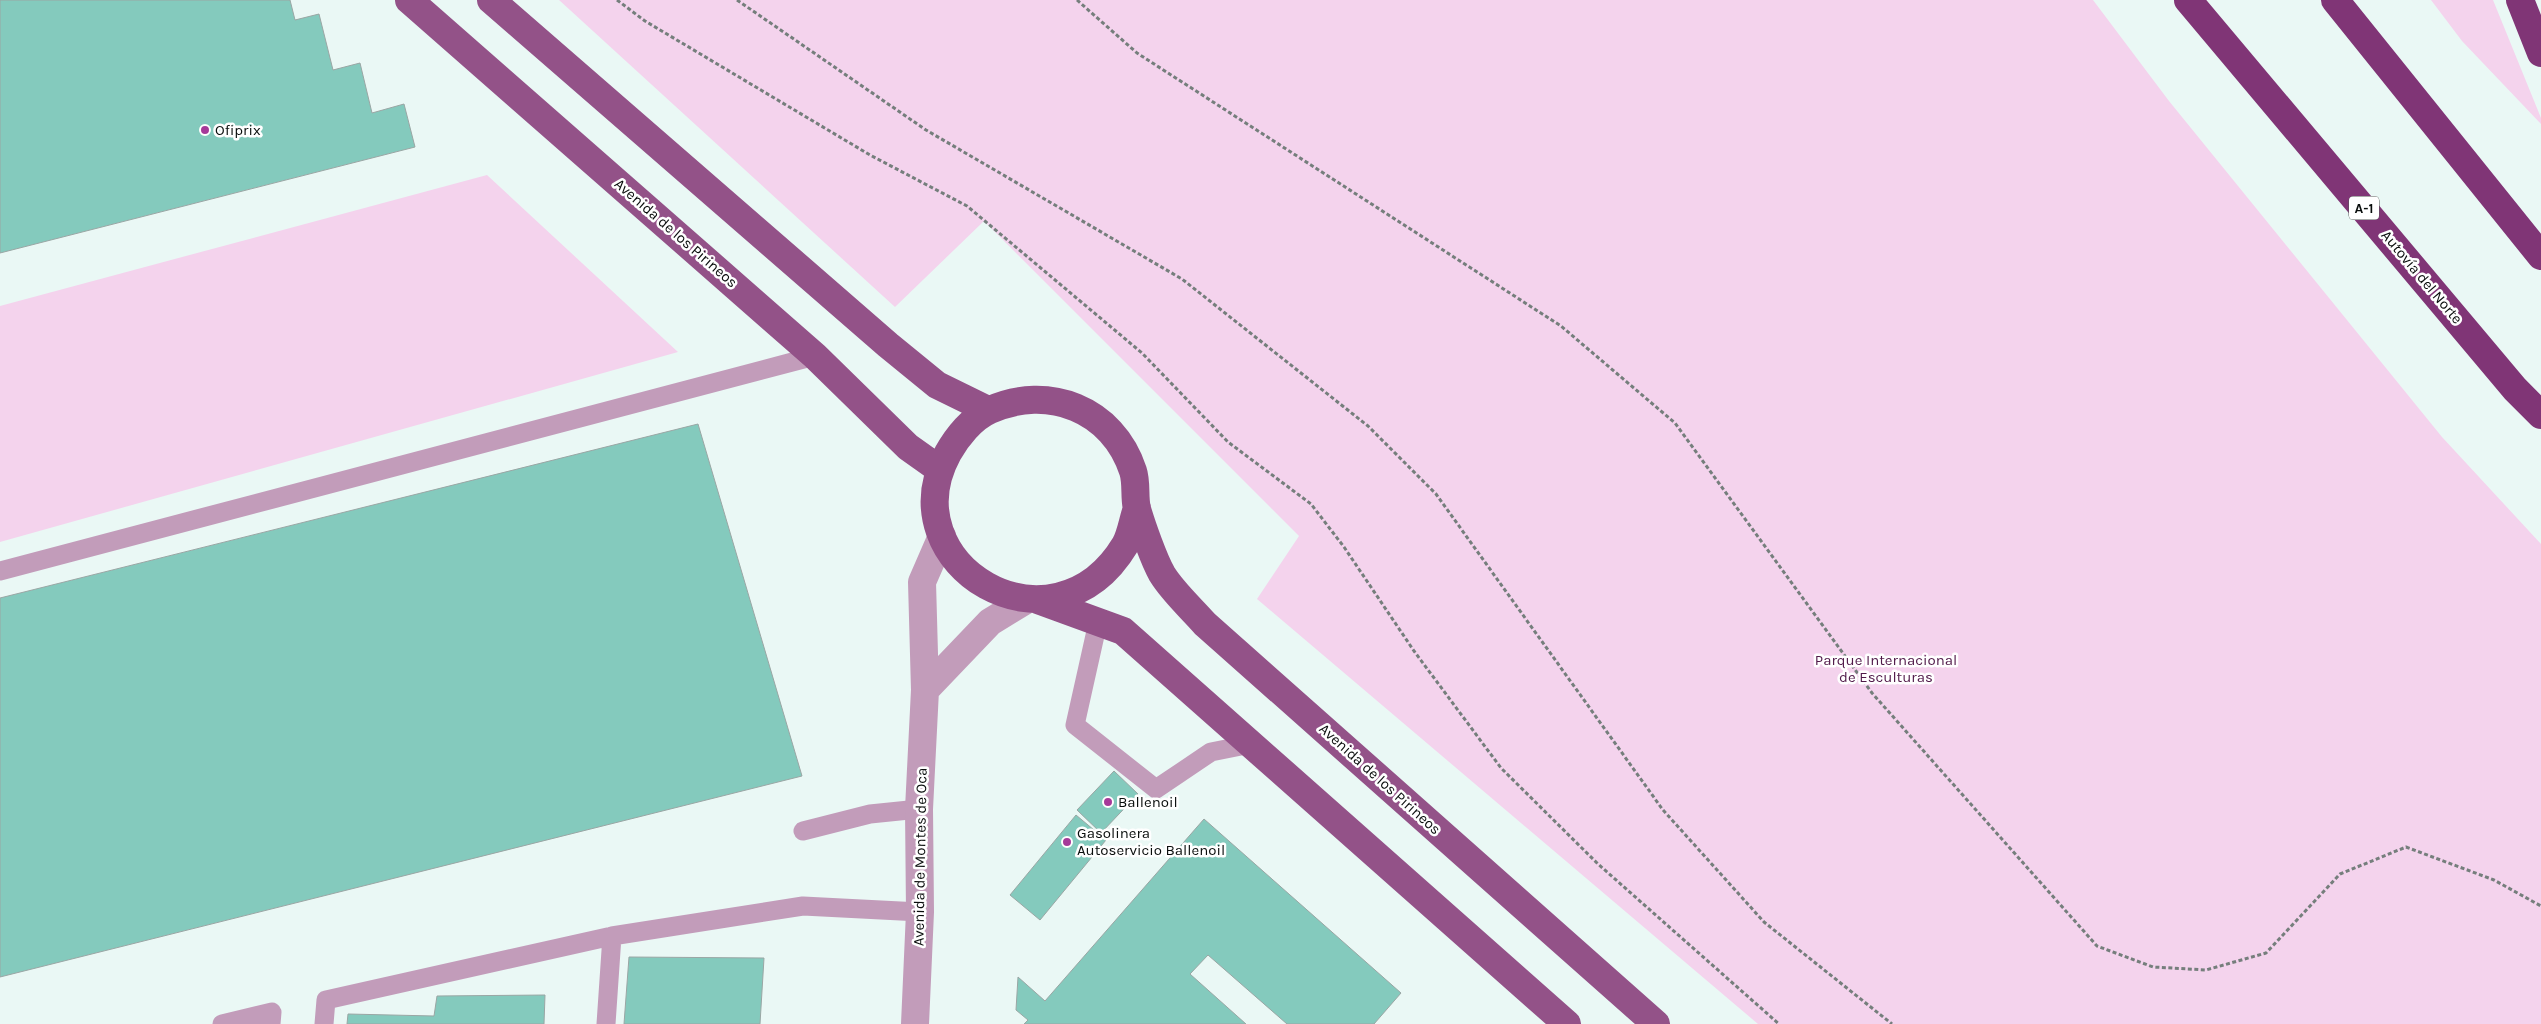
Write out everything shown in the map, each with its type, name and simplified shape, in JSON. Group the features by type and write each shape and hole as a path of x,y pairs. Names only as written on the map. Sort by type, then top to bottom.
{"highway":[{"name":"Autovía del Norte","path":"2188,0 2515,388 2541,415"},
{"path":"2336,0 2541,256"},
{"path":"2520,0 2541,53"}],"main road":[{"name":"Avenida de los Pirineos","path":"409,0 815,356 908,446 940,469"},
{"path":"491,0 909,362 937,385 988,410"},
{"path":"1031,600 1073,593 1104,573 1126,543 1137,508 1133,472 1118,439 1092,414 1058,401 1023,399 988,410 958,435 940,469 935,504 942,536 960,566 980,583 1004,595 1031,600 1123,631 1567,1024"},
{"name":"Avenida de los Pirineos","path":"1137,508 1162,574 1204,624 1656,1024"}],"street":[{"name":"Avenida de Montes de Oca","path":"915,1024 920,912 919,809 925,690 922,582 942,536"},
{"path":"925,690 990,622 1031,600"}],"lane":[{"path":"0,571 815,356"},
{"path":"1098,622 1075,725 1090,737 1156,789 1211,752 1251,744"},
{"path":"803,831 870,814 919,809"},
{"path":"324,1024 326,1000 612,936 803,906 920,912"},
{"path":"606,1024 612,936"},
{"path":"222,1024 272,1012 271,1024"}],"path":[{"path":"617,0 645,20 870,155 967,206 1142,353 1228,442 1311,504 1344,547 1414,652 1501,768 1598,864 1779,1024"},
{"path":"737,0 926,130 1182,279 1368,426 1436,494 1663,810 1764,922 1892,1024"},
{"path":"1077,0 1137,53 1561,326 1675,422 1872,693 2097,946 2153,967 2206,970 2266,953 2340,874 2406,847 2494,880 2541,906"}],"green space":[{"name":"Parque Internacional de Esculturas","path":"559,0 2093,0 2169,101 2442,437 2541,544 2541,1024 1758,1024 1257,599 1299,536 984,221 895,307"},
{"path":"2431,0 2493,0 2541,118 2541,124 2462,41"},
{"path":"487,175 678,352 0,542 0,306"}],"building":[{"name":"Ofiprix","path":"0,0 290,0 295,20 319,14 333,70 360,63 372,113 404,104 415,147 0,253"},
{"path":"698,424 802,776 0,977 0,598"},
{"name":"Ballenoil","path":"1114,771 1138,794 1101,833 1077,810"},
{"path":"1076,815 1106,840 1040,920 1010,895"},
{"path":"1204,819 1401,993 1374,1024 1287,1024 1208,955 1190,974 1246,1024 1024,1024 1028,1020 1016,1010 1018,977 1045,1001"},
{"path":"629,957 764,958 760,1024 624,1024"},
{"path":"545,995 544,1024 347,1024 348,1014 434,1016 437,996"}],"place":[{"name":"Ofiprix","path":"205,130"},
{"name":"Ballenoil","path":"1108,802"},
{"name":"Gasolinera Autoservicio Ballenoil","path":"1067,842"}]}
